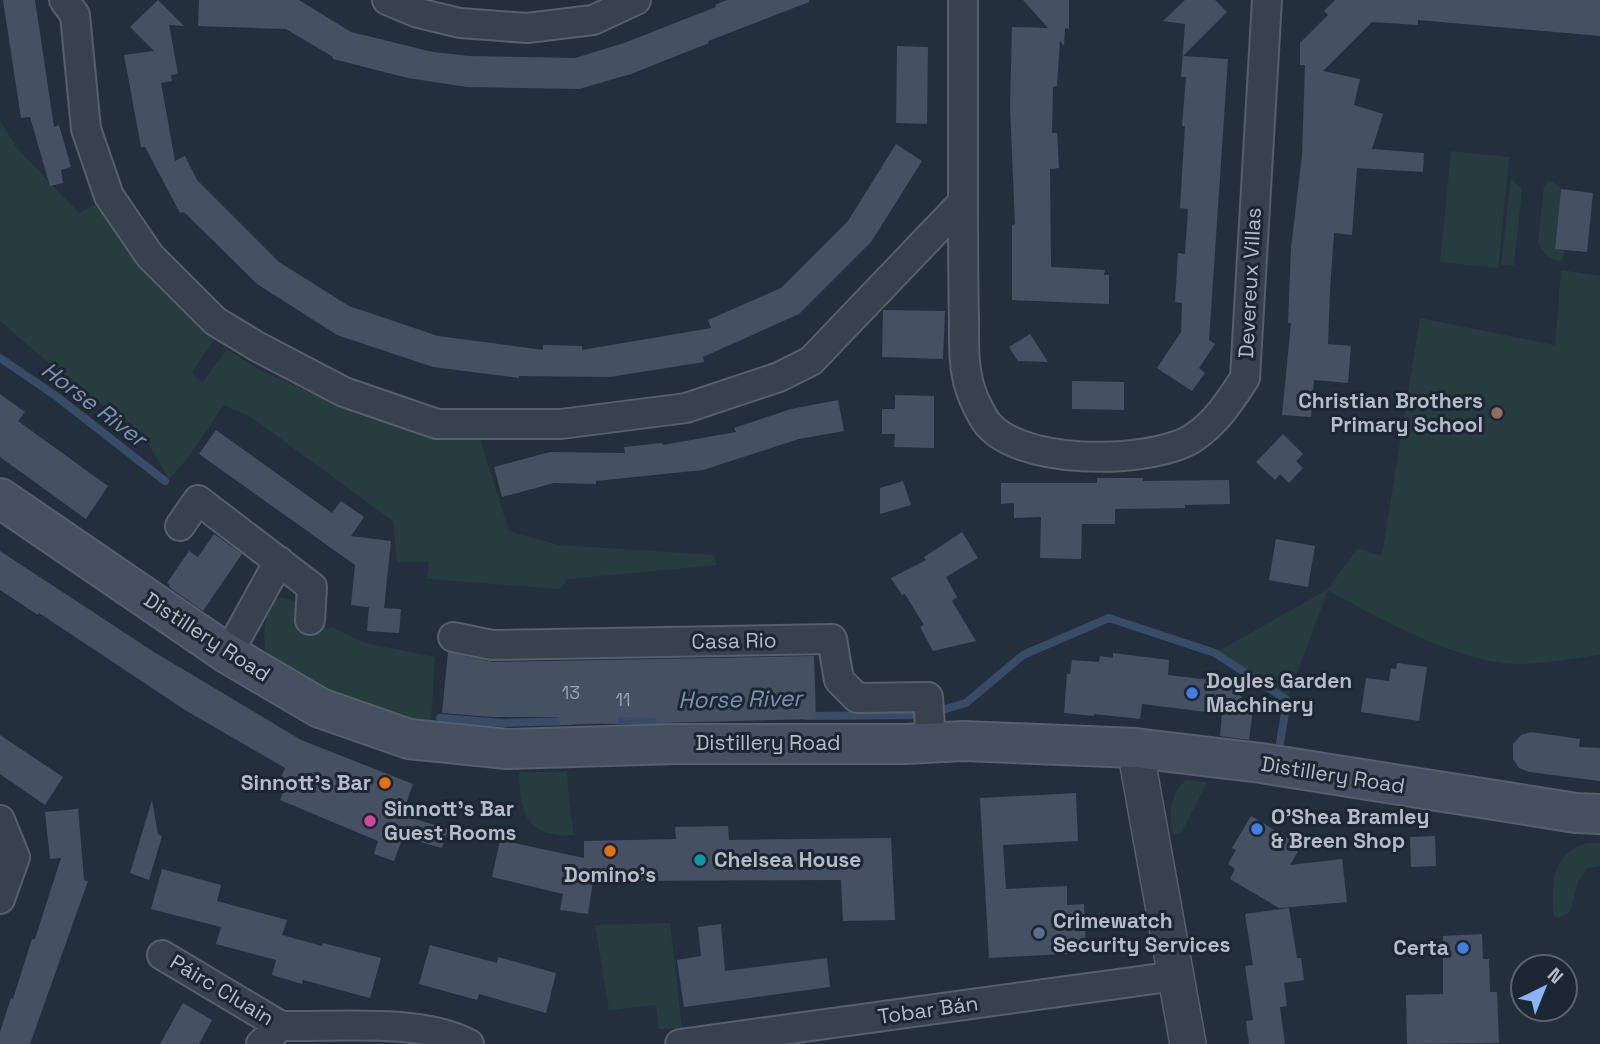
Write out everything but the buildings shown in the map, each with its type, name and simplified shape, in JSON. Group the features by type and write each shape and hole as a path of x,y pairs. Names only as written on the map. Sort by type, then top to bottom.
{"main road":[{"name":"Distillery Road","path":"0,498 228,653 320,708 409,739 507,749 676,744 905,744 930,720 1261,764 1576,813 1600,814"}],"street":[{"path":"387,0 418,13 460,23 527,28 593,20 636,0"},
{"name":"Devereux Villas","path":"963,0 964,351 969,386 984,420 994,431 1014,444 1069,456 1108,457 1153,452 1192,439 1222,413 1245,378 1267,0"},
{"path":"75,5 86,129 108,196 150,256 215,321 258,347 344,392 437,424 561,424 686,408 779,377 811,361 964,202"},
{"path":"180,526 198,499 312,587 310,620"},
{"path":"228,653 279,561"},
{"name":"Casa Rio","path":"453,638 492,645 832,639 839,680 857,698 928,697 930,720"},
{"path":"1135,748 1188,1044"},
{"path":"0,820 15,857 0,899"},
{"name":"Páirc Cluain","path":"162,955 271,1035 420,1028 452,1035 469,1044"},
{"name":"Tobar Bán","path":"680,1044 1176,976"}],"green space":[{"path":"0,120 16,147 79,213 100,202 148,275 215,339 192,372 202,383 227,349 258,369 346,409 435,437 480,439 509,531 559,545 714,555 717,565 568,579 560,589 427,579 429,562 397,562 393,521 251,417 224,405 187,459 169,479 144,437 51,365 0,321"},
{"path":"1451,151 1509,157 1498,268 1440,262"},
{"path":"1511,178 1522,190 1514,265 1501,265"},
{"path":"1549,181 1561,189 1555,248 1564,250 1561,261 1547,255 1538,242 1544,186"},
{"name":"Christian Brothers Primary School","path":"1561,270 1600,276 1600,655 1552,662 1501,663 1423,639 1328,590 1287,700 1215,653 1327,590 1358,548 1382,555 1420,318 1555,345"},
{"path":"280,597 296,602 300,610 299,616 328,630 330,626 365,643 435,657 431,722 387,717 344,698 266,653 264,638 267,616"},
{"path":"519,772 567,772 574,835 545,832 529,820 521,800"},
{"path":"1186,780 1207,782 1181,833 1173,835 1173,798"},
{"path":"1587,843 1600,843 1600,866 1587,868 1577,884 1570,912 1559,918 1553,915 1556,871 1566,855"},
{"path":"670,923 682,1028 659,1029 656,1005 609,1010 595,925"}],"waterway":[{"name":"Horse River","path":"0,358 56,396 165,481"},
{"path":"935,712 966,703 1023,655 1109,618 1215,653 1287,700 1280,743"},
{"name":"Horse River","path":"806,716 923,715"},
{"name":"Horse River","path":"440,718 503,723 570,721"},
{"name":"Horse River","path":"607,720 668,721"}],"place":[{"name":"Christian Brothers Primary School","path":"1497,413"},
{"name":"Doyles Garden Machinery","path":"1192,693"},
{"name":"Sinnott's Bar","path":"385,783"},
{"name":"Sinnott's Bar Guest Rooms","path":"370,821"},
{"name":"O'Shea Bramley & Breen Shop","path":"1257,829"},
{"name":"Domino's","path":"610,851"},
{"name":"Chelsea House","path":"700,860"},
{"name":"Crimewatch Security Services","path":"1039,933"},
{"name":"Certa","path":"1463,948"}]}
